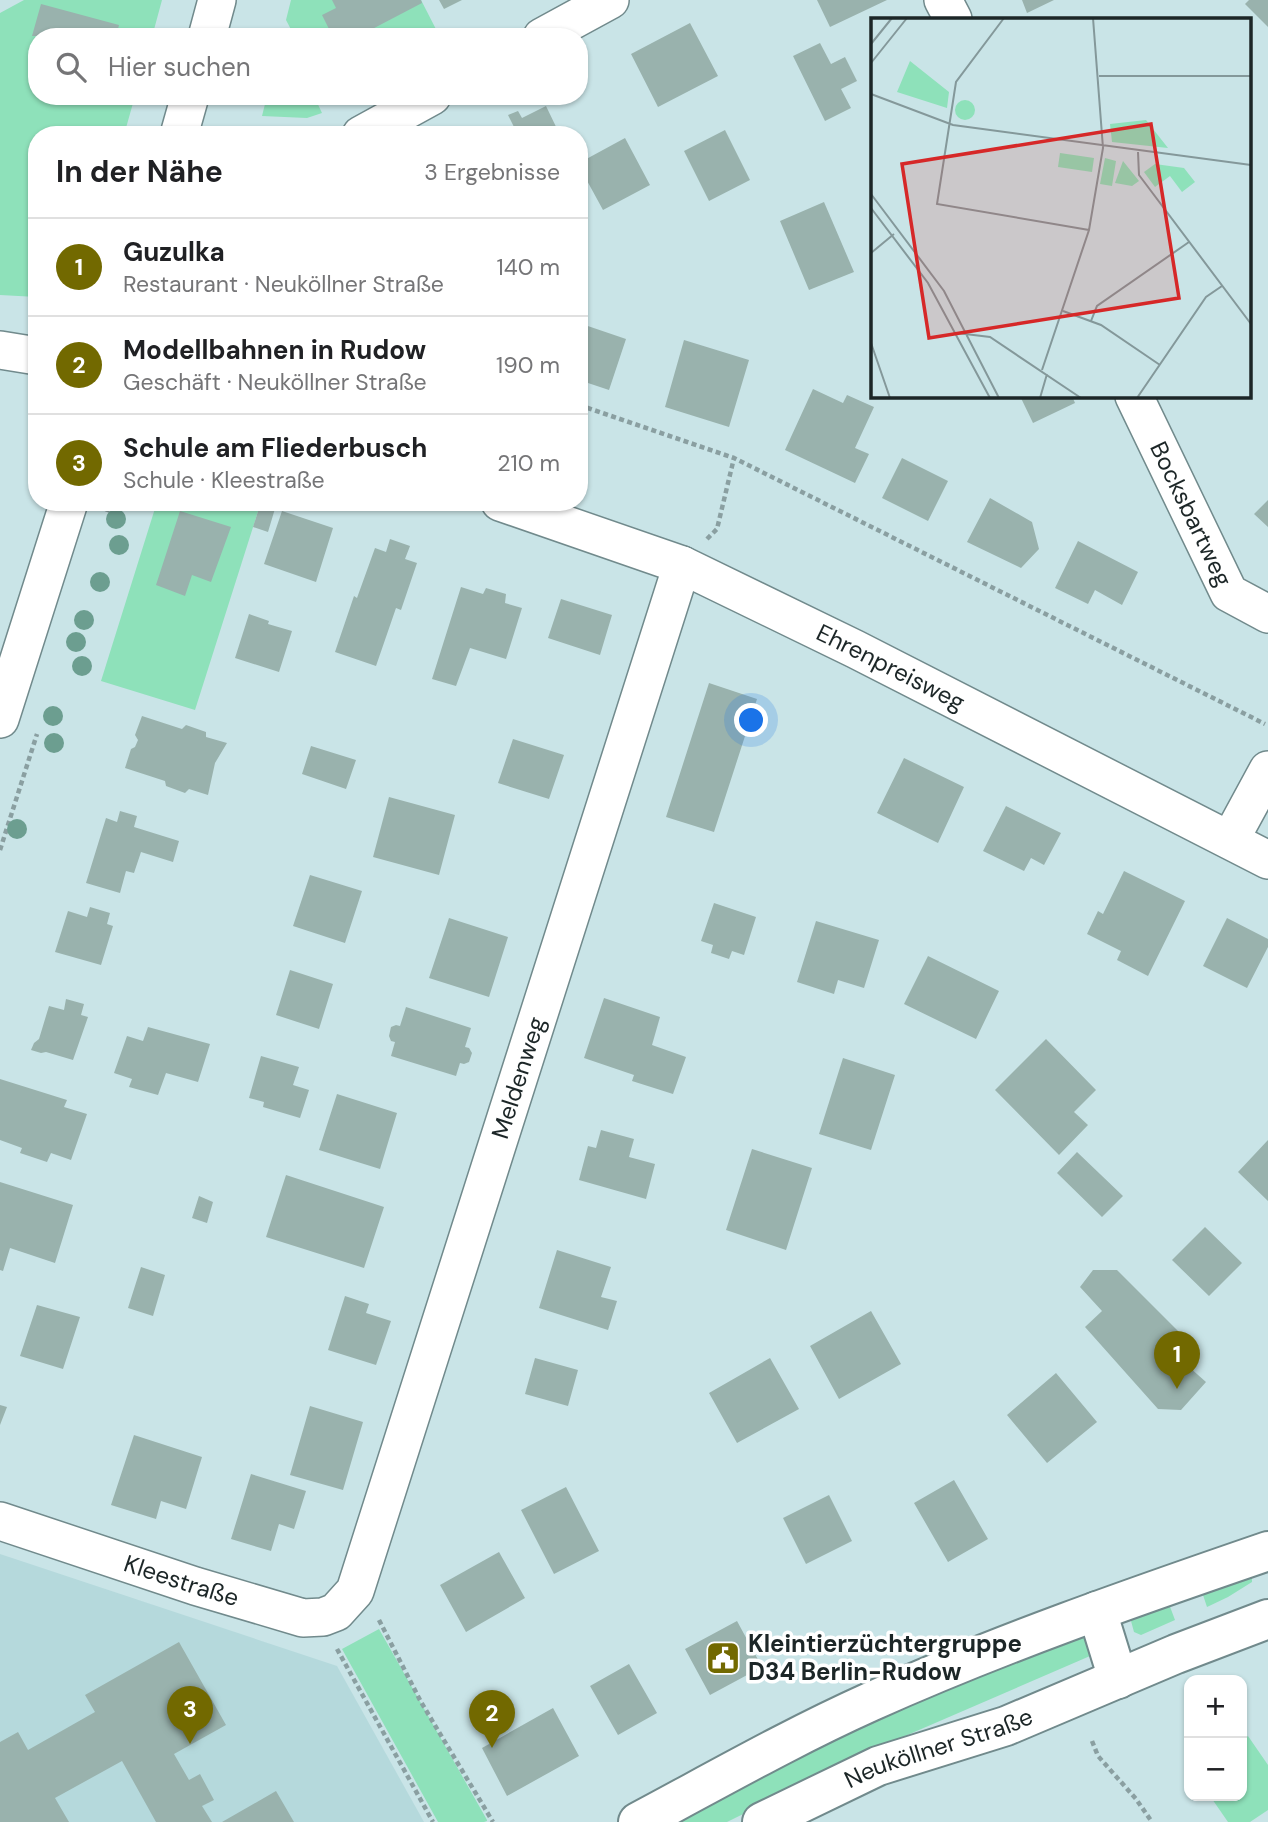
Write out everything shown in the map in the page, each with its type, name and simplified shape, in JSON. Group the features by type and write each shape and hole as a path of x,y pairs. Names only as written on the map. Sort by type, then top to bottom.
{"main road":[{"path":"638,1822 796,1737 950,1667 1097,1611 1268,1552"},
{"path":"1097,1611 1118,1679"},
{"name":"Neuköllner Straße","path":"762,1822 878,1766 1006,1726 1267,1615"}],"street":[{"path":"209,28 217,0"},
{"path":"559,28 610,0"},
{"path":"943,0 952,18"},
{"path":"378,126 416,105"},
{"path":"0,350 28,355"},
{"name":"Bocksbartweg","path":"1134,397 1229,593 1268,614"},
{"path":"0,719 66,511"},
{"name":"Ehrenpreisweg","path":"526,511 682,565 1268,860"},
{"name":"Meldenweg","path":"365,1602 682,565"},
{"path":"1230,840 1268,770"},
{"name":"Kleestraße","path":"0,1521 195,1586 303,1618 323,1617 336,1612 348,1601 365,1602"}],"path":[{"path":"588,408 734,458 1265,724"},
{"path":"682,565 717,529 734,458"},
{"path":"365,1602 493,1822"},
{"path":"335,1645 433,1822"},
{"path":"1092,1741 1098,1756 1136,1799 1152,1822"}],"shaded area":[{"path":"0,1554 337,1666 424,1822 0,1822"}],"green space":[{"path":"24,0 162,0 154,28 28,28 28,105 132,105 127,126 28,126 28,297 0,295 0,13"},
{"path":"291,0 421,0 435,28 290,28 286,20"},
{"path":"265,105 318,105 322,113 307,118 262,116"},
{"path":"154,511 258,511 195,710 101,681"},
{"path":"1252,1577 1252,1582 1207,1607 1202,1592"},
{"path":"1169,1604 1175,1620 1141,1635 1134,1632 1132,1618"},
{"path":"379,1629 487,1821 438,1822 342,1649"},
{"path":"1090,1631 1097,1653 868,1752 727,1822 668,1822 854,1728"},
{"path":"1247,1737 1268,1765 1268,1810 1250,1822 1228,1822 1213,1801 1247,1801"}],"building":[{"path":"332,0 421,0 422,3 374,28 328,28 322,15 336,8"},
{"path":"439,0 462,0 444,9"},
{"path":"817,0 887,0 830,27"},
{"path":"1022,0 1054,0 1027,13"},
{"path":"1249,0 1268,0 1268,27 1245,4"},
{"path":"41,4 119,25 118,28 34,28"},
{"path":"690,23 718,76 658,107 631,54"},
{"path":"820,43 831,64 845,57 857,81 841,89 851,108 825,121 793,56"},
{"path":"546,106 556,126 514,126 508,115 518,111 522,118"},
{"path":"725,130 750,180 709,201 684,151"},
{"path":"625,138 650,185 603,210 588,182 588,158"},
{"path":"824,202 854,272 809,290 780,221"},
{"path":"588,326 626,339 609,390 588,383"},
{"path":"684,340 749,360 729,427 665,407"},
{"path":"813,389 843,403 847,395 874,407 855,448 869,454 855,483 785,450"},
{"path":"1020,397 1072,397 1075,403 1033,423"},
{"path":"902,458 948,481 928,521 882,498"},
{"path":"990,498 1032,522 1039,549 1021,568 967,542"},
{"path":"1268,500 1268,527 1254,514"},
{"path":"180,511 231,527 211,582 192,575 185,596 156,585"},
{"path":"258,511 274,511 268,532 253,527"},
{"path":"282,511 333,528 316,582 264,564"},
{"path":"390,539 410,546 405,559 417,563 401,610 396,608 376,666 335,652 354,596 357,598 375,548 386,552"},
{"path":"1078,541 1138,572 1122,605 1095,590 1088,604 1055,588"},
{"path":"461,587 483,594 486,588 506,594 505,603 522,608 506,659 470,648 456,686 432,679"},
{"path":"561,599 612,615 600,655 548,638"},
{"path":"249,614 269,621 268,624 292,631 279,672 235,658"},
{"path":"709,683 757,699 714,832 666,817"},
{"path":"142,716 182,729 186,725 206,732 206,737 227,743 215,763 208,795 189,789 185,793 166,786 165,781 125,768 131,749 138,740 135,735"},
{"path":"513,739 564,755 549,799 498,783"},
{"path":"311,746 356,760 346,789 302,774"},
{"path":"904,758 964,787 938,843 877,813"},
{"path":"389,797 455,815 439,875 373,857"},
{"path":"1006,806 1061,833 1044,865 1031,858 1024,871 983,851"},
{"path":"120,811 137,816 134,827 179,841 173,862 141,852 134,873 126,871 120,893 86,883 106,818 117,822"},
{"path":"1124,871 1185,901 1148,976 1117,960 1121,951 1087,934 1098,911 1103,914"},
{"path":"310,875 362,891 345,943 293,926"},
{"path":"714,903 756,917 744,955 732,951 729,959 711,953 713,945 701,941"},
{"path":"90,907 110,913 107,924 113,926 101,965 55,952 68,911 87,917"},
{"path":"449,918 508,937 489,997 429,978"},
{"path":"1227,918 1268,939 1268,947 1247,988 1203,966"},
{"path":"816,921 879,940 864,988 838,980 834,994 797,982"},
{"path":"928,956 999,991 976,1039 904,1004"},
{"path":"290,970 333,984 319,1029 276,1015"},
{"path":"604,998 660,1017 652,1045 686,1057 673,1094 632,1081 634,1075 584,1058"},
{"path":"66,999 84,1004 81,1015 88,1017 73,1060 31,1050 39,1039 49,1006 64,1010"},
{"path":"406,1007 471,1028 465,1047 472,1053 469,1062 460,1063 456,1076 391,1056 395,1042 391,1041 389,1036 391,1027 400,1026"},
{"path":"148,1027 210,1044 198,1082 166,1073 158,1095 129,1087 132,1079 114,1073 127,1036 143,1041"},
{"path":"1046,1039 1096,1090 1074,1112 1088,1125 1059,1155 995,1090"},
{"path":"261,1056 299,1067 293,1085 309,1090 300,1118 263,1107 264,1102 249,1098"},
{"path":"843,1058 895,1075 871,1150 819,1134"},
{"path":"0,1079 67,1100 64,1107 87,1114 71,1160 51,1153 47,1162 20,1153 22,1148 0,1140"},
{"path":"337,1094 397,1113 380,1169 319,1150"},
{"path":"601,1130 634,1139 629,1157 655,1164 646,1199 579,1180 588,1146 596,1148"},
{"path":"1268,1140 1268,1201 1238,1172"},
{"path":"752,1149 812,1168 786,1250 726,1230"},
{"path":"1077,1152 1123,1196 1102,1217 1057,1173"},
{"path":"286,1175 384,1207 364,1268 266,1237"},
{"path":"0,1182 73,1205 55,1263 10,1248 3,1271 0,1270"},
{"path":"199,1196 213,1202 207,1223 192,1218"},
{"path":"1205,1227 1242,1263 1209,1296 1172,1260"},
{"path":"557,1250 611,1267 601,1297 617,1301 608,1330 539,1308"},
{"path":"141,1267 165,1275 153,1316 128,1308"},
{"path":"1093,1270 1117,1270 1195,1348 1180,1359 1206,1382 1181,1410 1158,1409 1085,1327 1102,1311 1080,1287"},
{"path":"345,1296 369,1304 366,1313 391,1321 376,1365 328,1350"},
{"path":"37,1305 80,1317 63,1369 20,1356"},
{"path":"871,1311 901,1364 839,1399 810,1346"},
{"path":"535,1358 578,1370 568,1406 525,1394"},
{"path":"770,1358 799,1409 737,1443 709,1393"},
{"path":"1056,1373 1097,1422 1047,1463 1007,1415"},
{"path":"0,1405 7,1407 0,1425"},
{"path":"310,1406 363,1422 343,1490 290,1475"},
{"path":"134,1435 202,1457 186,1509 161,1501 156,1519 111,1505"},
{"path":"251,1474 306,1491 294,1529 279,1524 271,1551 231,1539"},
{"path":"954,1480 988,1539 948,1562 914,1503"},
{"path":"566,1487 599,1551 554,1574 521,1510"},
{"path":"829,1495 852,1541 806,1564 783,1518"},
{"path":"499,1552 525,1598 466,1632 440,1585"},
{"name":"Kleintierzüchtergruppe D34 Berlin-Rudow","path":"737,1621 762,1667 710,1695 685,1649"},
{"path":"179,1642 226,1725 174,1754 189,1780 200,1774 214,1800 202,1806 212,1822 156,1822 122,1761 55,1798 69,1822 0,1822 0,1742 18,1732 28,1750 95,1712 85,1695"},
{"path":"629,1664 657,1713 618,1735 590,1686"},
{"path":"553,1708 579,1756 507,1796 482,1748"},
{"path":"276,1791 294,1822 222,1822"}],"place":[{"name":"Guzulka","path":"1177,1389"},
{"name":"Kleintierzüchtergruppe D34 Berlin-Rudow","path":"723,1658"},
{"name":"Schule am Fliederbusch","path":"190,1744"},
{"name":"Modellbahnen in Rudow","path":"492,1748"}]}
